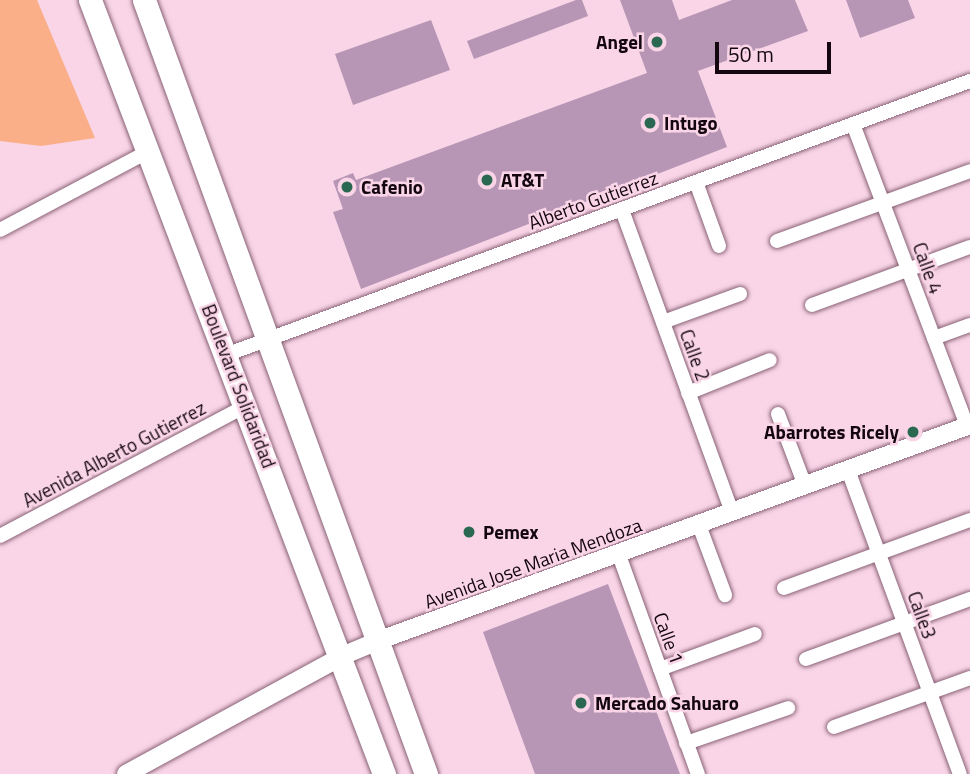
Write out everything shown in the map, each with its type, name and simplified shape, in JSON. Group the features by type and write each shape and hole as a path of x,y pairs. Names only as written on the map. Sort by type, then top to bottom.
{"main road":[{"name":"Boulevard Solidaridad","path":"90,0 228,354 384,774"},
{"path":"144,0 272,339 426,774"}],"street":[{"name":"Alberto Gutierrez","path":"228,354 970,81"},
{"name":"Calle 4","path":"853,124 968,426"},
{"path":"0,230 149,151"},
{"path":"777,241 970,171"},
{"path":"696,182 719,246"},
{"name":"Calle 2","path":"622,210 732,513"},
{"path":"812,305 970,247"},
{"path":"663,322 740,294"},
{"path":"934,338 970,325"},
{"path":"688,393 770,360"},
{"name":"Avenida Alberto Gutierrez","path":"0,536 246,406"},
{"path":"778,414 806,486"},
{"name":"Avenida Jose Maria Mendoza","path":"126,774 342,656 380,640 968,426"},
{"name":"Calle3","path":"848,470 960,774"},
{"path":"784,588 970,520"},
{"path":"699,525 725,595"},
{"name":"Calle 1","path":"619,555 698,774"},
{"path":"806,659 970,599"},
{"path":"660,668 755,634"},
{"path":"834,727 970,678"},
{"path":"687,743 788,708"}],"shaded area":[{"path":"0,0 37,0 95,138 41,146 0,141"}],"building":[{"path":"582,0 588,16 474,59 467,41"},
{"path":"620,0 672,0 679,20 732,0 795,0 808,31 698,71 727,147 361,289 333,212 343,209 333,181 353,173 356,180 647,73"},
{"path":"846,0 908,0 915,18 860,38"},
{"path":"431,20 450,70 353,105 335,54"},
{"name":"Mercado Sahuaro","path":"608,584 680,774 535,774 483,632"}],"place":[{"name":"Angel","path":"657,42"},
{"name":"Intugo","path":"650,123"},
{"name":"AT&T","path":"487,180"},
{"name":"Cafenio","path":"347,187"},
{"name":"Abarrotes Ricely","path":"913,432"},
{"name":"Pemex","path":"469,532"},
{"name":"Mercado Sahuaro","path":"581,703"}]}
